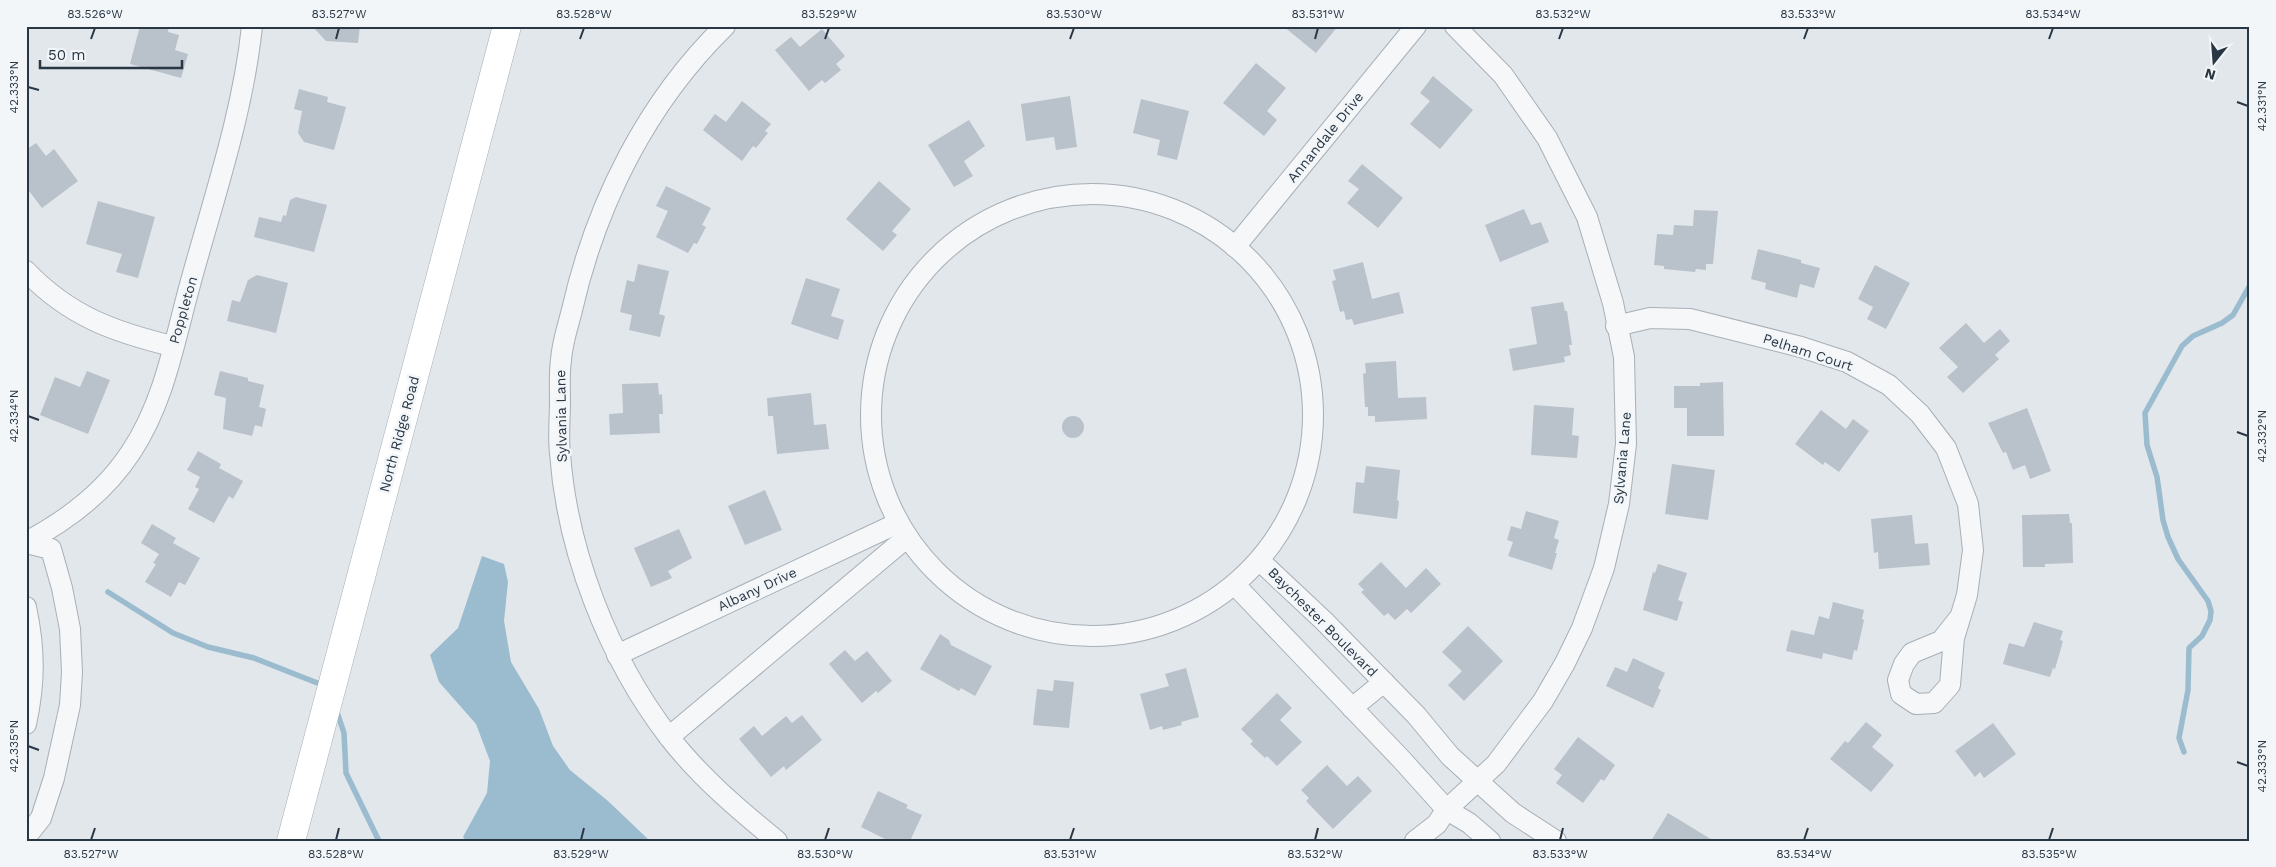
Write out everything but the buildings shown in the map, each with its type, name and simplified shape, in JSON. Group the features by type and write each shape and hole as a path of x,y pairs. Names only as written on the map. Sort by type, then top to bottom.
{"street":[{"name":"Poppleton","path":"26,542 70,517 93,497 131,453 156,406 234,127 245,78 252,26"},
{"name":"North Ridge Road","path":"291,841 506,26"},
{"name":"Sylvania Lane","path":"725,26 697,53 654,114 624,162 589,247 561,359 560,453 573,536 601,620 617,655 641,697 669,737 721,794 777,841"},
{"name":"Annandale Drive","path":"1235,247 1416,26"},
{"name":"Sylvania Lane","path":"1415,841 1437,824 1446,810 1476,780 1496,764 1543,701 1582,628 1604,568 1619,504 1626,444 1624,357 1616,326 1613,302 1587,217 1548,138 1503,75 1455,26"},
{"path":"1095,194 1145,200 1193,218 1235,247 1250,259 1269,280 1286,308 1301,337 1311,372 1314,394 1313,444 1303,487 1289,520 1261,562 1236,586 1202,610 1160,624 1119,633 1078,634 1036,628 997,614 961,592 930,565 901,531 877,469 870,419 874,369 890,320 917,277 953,241 996,214 1044,198 1095,194"},
{"path":"26,271 55,299 75,312 135,336 172,346"},
{"name":"Pelham Court","path":"1616,326 1650,318 1690,319 1714,324 1801,347 1846,362 1889,386 1920,414 1946,448 1968,504 1973,550 1967,595 1960,617"},
{"path":"669,737 901,531"},
{"name":"Albany Drive","path":"617,655 901,531"},
{"path":"26,542 51,549 62,588 70,629 72,672 70,705 54,778 42,818 26,836"},
{"name":"Baychester Boulevard","path":"1261,562 1416,714 1450,756 1513,813 1556,841"},
{"path":"1236,586 1446,810 1469,823 1490,841"},
{"path":"26,607 34,655 33,693 26,724"},
{"name":"Baychester Boulevard","path":"1352,708 1384,682"}],"water":[{"path":"482,556 504,564 508,582 504,621 511,662 539,709 553,746 570,770 608,801 650,841 466,841 463,837 487,793 490,761 476,724 439,682 430,655 458,628"}],"waterway":[{"path":"2184,752 2179,738 2188,690 2189,648 2202,636 2210,620 2211,611 2208,601 2178,559 2168,537 2163,520 2157,477 2147,445 2145,413 2182,346 2193,336 2222,323 2233,315 2250,285"},
{"path":"108,592 173,633 208,647 254,658 325,686"},
{"path":"336,709 344,733 346,773 379,841"}]}
